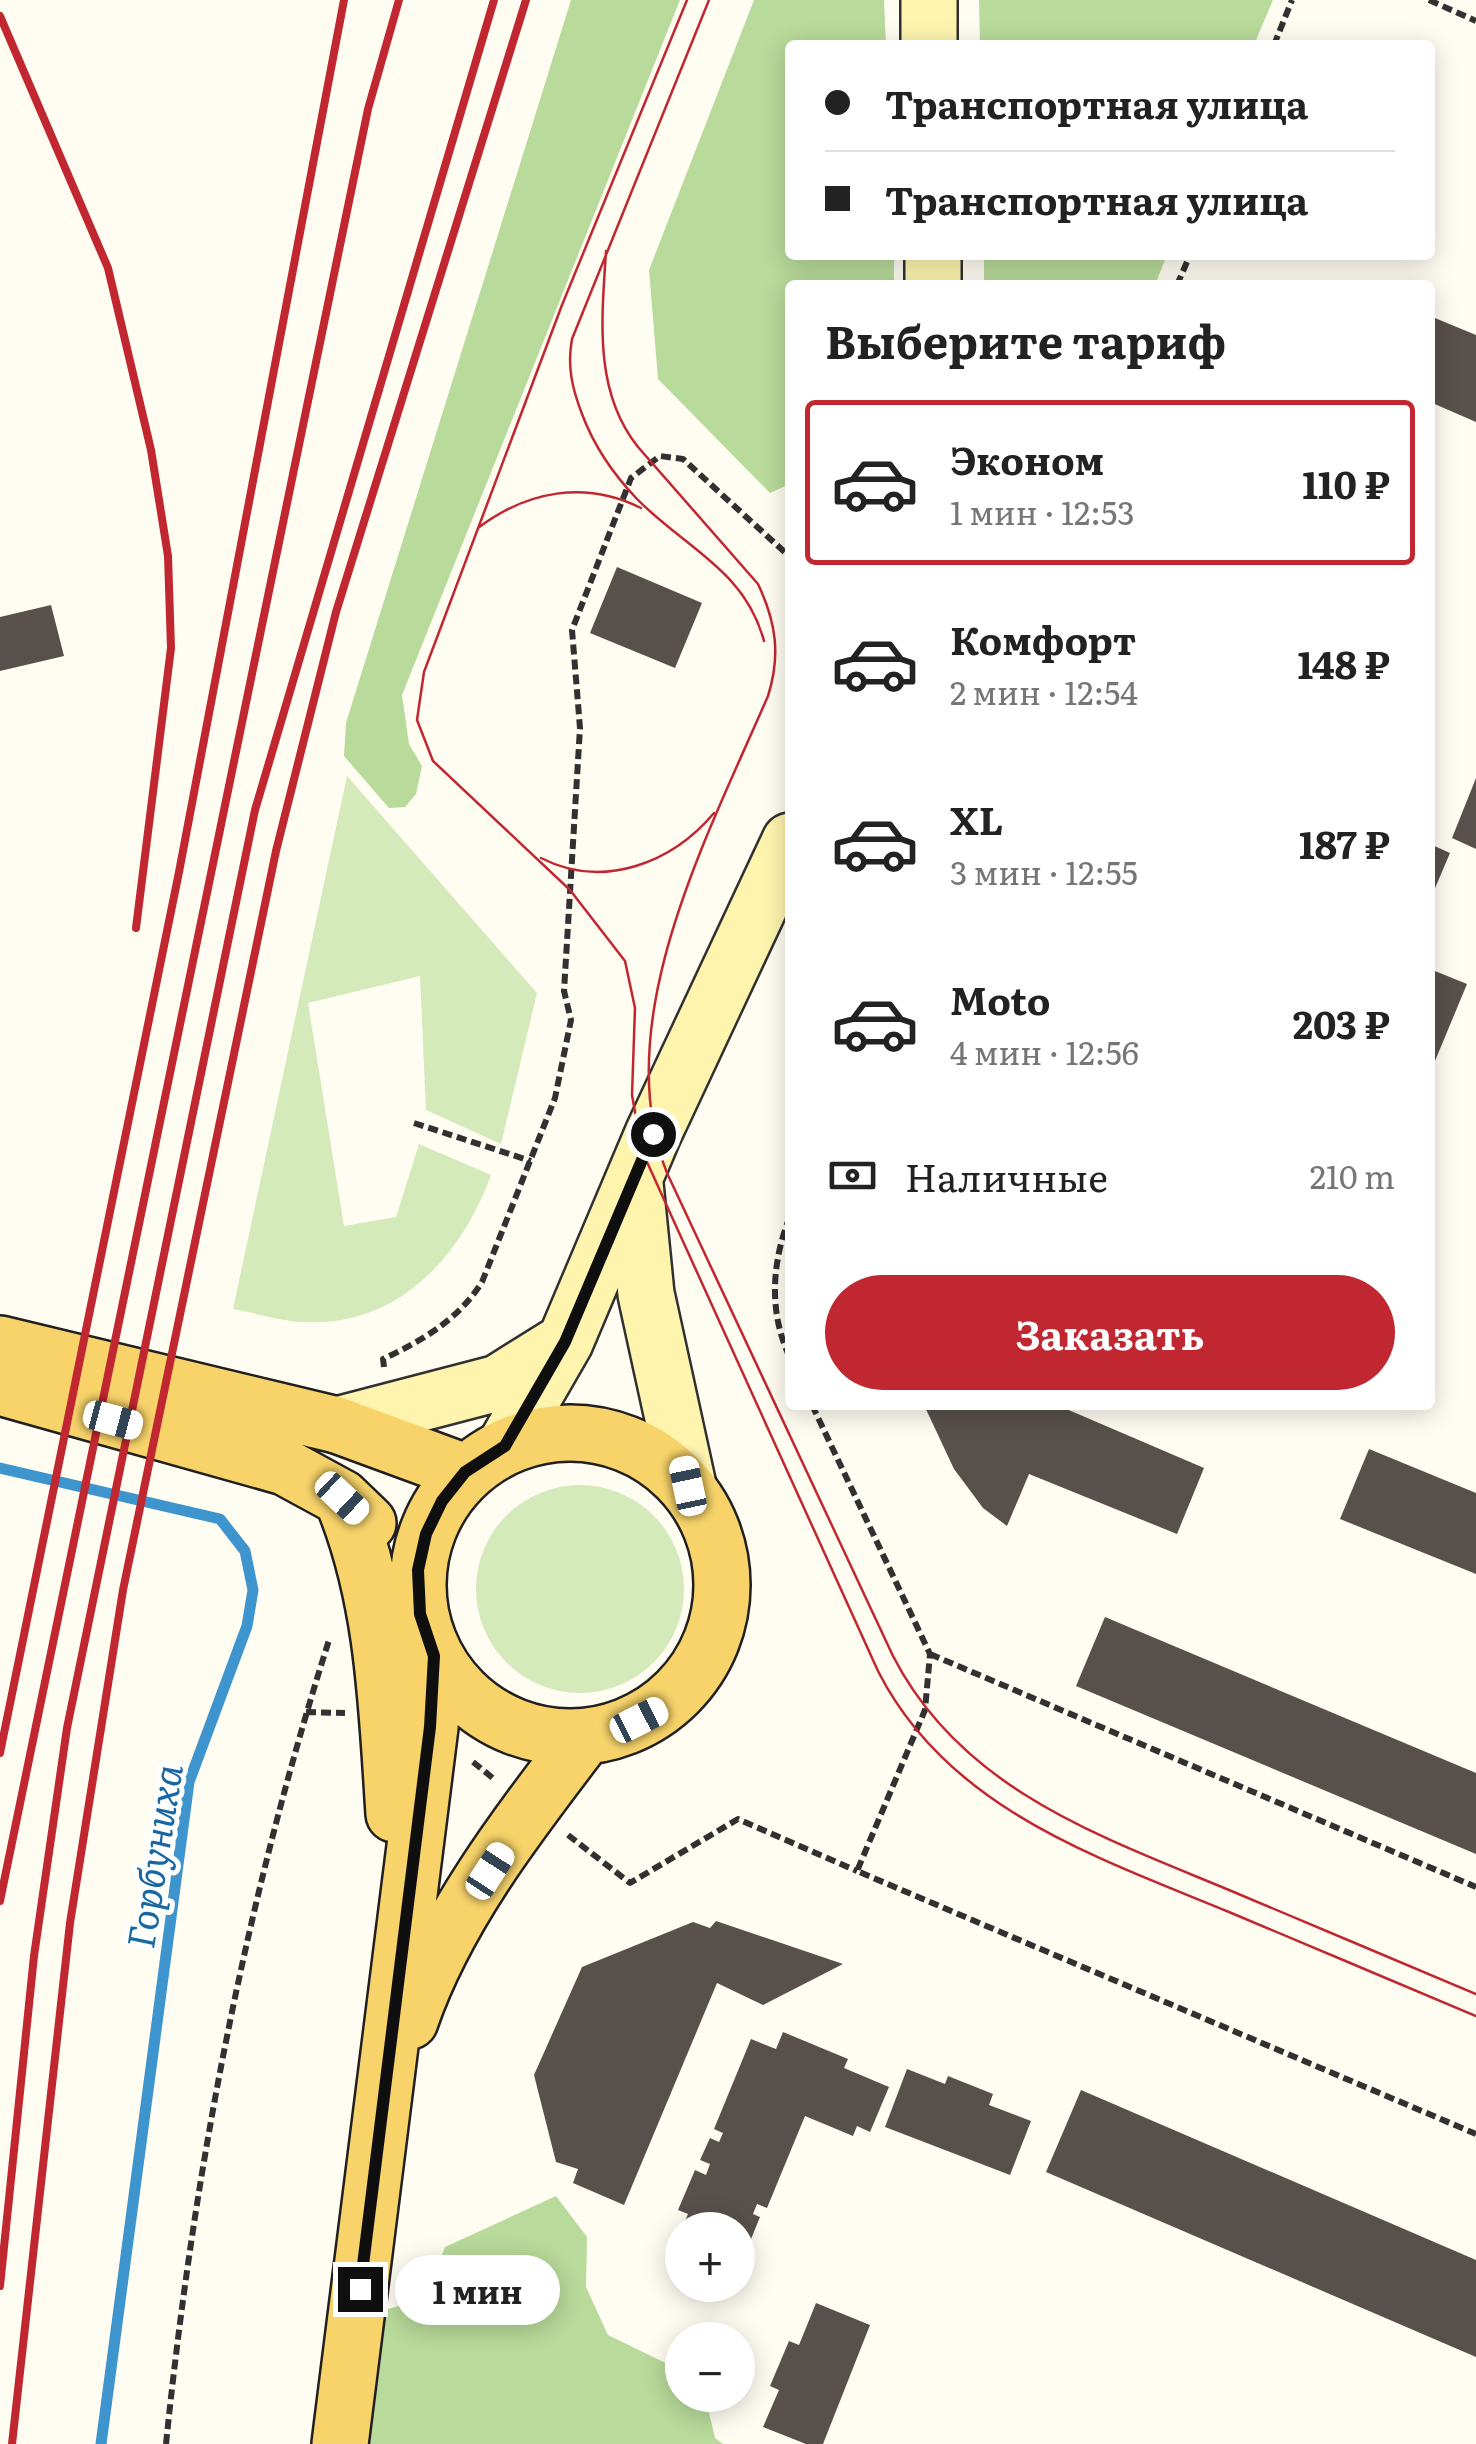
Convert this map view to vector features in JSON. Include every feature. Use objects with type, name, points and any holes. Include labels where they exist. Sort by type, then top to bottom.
[{"type":"main road","points":[[928,0],[929,40]]},
{"type":"main road","points":[[398,1958],[388,1714],[392,1566],[426,1534],[442,1501],[485,1459],[565,1342],[785,852]]},
{"type":"main road","points":[[634,1182],[646,1294],[688,1486]]},
{"type":"main road","points":[[338,1425],[498,1383],[565,1342]]},
{"type":"main road","points":[[0,1344],[485,1459],[553,1432],[603,1435],[649,1454],[688,1486],[707,1517],[720,1552],[723,1588],[715,1635],[693,1676],[660,1709],[618,1730],[584,1738],[539,1735],[497,1719],[461,1692],[434,1656],[420,1614],[392,1566],[342,1498],[286,1467],[0,1387]]},
{"type":"main road","points":[[340,2444],[430,1727],[434,1656]]},
{"type":"main road","points":[[384,2094],[428,1967],[531,1808],[584,1738]]},
{"type":"path","points":[[1276,40],[1292,0]]},
{"type":"path","points":[[1429,0],[1476,21]]},
{"type":"path","points":[[390,1412],[383,1359],[425,1339],[469,1302],[496,1258],[555,1098],[571,1020],[564,991],[580,728],[572,630],[631,478],[660,456],[684,459],[785,552]]},
{"type":"path","points":[[414,1123],[531,1161]]},
{"type":"path","points":[[785,1229],[773,1284],[785,1336]]},
{"type":"path","points":[[814,1410],[930,1654],[925,1710],[857,1872],[1476,2134]]},
{"type":"path","points":[[166,2444],[184,2269],[215,2084],[297,1737],[347,1584],[392,1566]]},
{"type":"path","points":[[930,1654],[1476,1887]]},
{"type":"green space","points":[[571,0],[680,0],[402,695],[409,744],[422,766],[416,794],[405,807],[389,808],[344,756],[346,723]]},
{"type":"green space","points":[[754,0],[884,0],[886,40],[785,40],[785,260],[894,260],[894,280],[785,280],[785,486],[770,493],[658,379],[649,270]]},
{"type":"green space","points":[[979,0],[1273,0],[1256,40],[980,40]]},
{"type":"green space","points":[[984,260],[1165,260],[1157,280],[984,280]]},
{"type":"green space","points":[[347,776],[537,993],[501,1144],[426,1110],[420,976],[308,1003],[344,1226],[396,1217],[419,1144],[491,1175],[463,1233],[421,1281],[368,1313],[337,1321],[303,1322],[233,1309]]},
{"type":"green space","points":[[580,1485],[620,1493],[653,1516],[676,1549],[684,1589],[676,1629],[653,1662],[620,1685],[580,1693],[540,1685],[507,1662],[484,1629],[476,1589],[484,1549],[507,1516],[540,1493]]},
{"type":"green space","points":[[556,2196],[587,2237],[586,2287],[608,2335],[665,2363],[665,2412],[709,2412],[715,2438],[723,2444],[368,2444],[379,2327],[388,2309],[425,2299],[445,2247]]},
{"type":"building","points":[[1435,318],[1476,335],[1476,422],[1435,404]]},
{"type":"building","points":[[617,567],[702,603],[675,668],[590,633]]},
{"type":"building","points":[[51,605],[64,656],[0,671],[0,617]]},
{"type":"building","points":[[1476,778],[1476,849],[1452,838]]},
{"type":"building","points":[[1435,846],[1450,853],[1435,888]]},
{"type":"building","points":[[1435,971],[1467,984],[1435,1061]]},
{"type":"building","points":[[926,1410],[1069,1410],[1204,1468],[1177,1534],[1029,1474],[1007,1526],[983,1508],[954,1469]]},
{"type":"building","points":[[1369,1449],[1476,1493],[1476,1574],[1340,1519]]},
{"type":"building","points":[[1105,1617],[1476,1773],[1476,1854],[1076,1686]]},
{"type":"building","points":[[716,1921],[843,1964],[763,2005],[717,1983],[624,2205],[573,2183],[578,2169],[556,2162],[534,2075],[582,1967],[693,1922],[710,1928]]},
{"type":"building","points":[[783,2032],[848,2059],[844,2068],[889,2087],[870,2132],[857,2126],[853,2136],[805,2116],[767,2208],[757,2204],[754,2212],[678,2210],[695,2170],[706,2175],[710,2164],[700,2160],[710,2138],[719,2142],[723,2133],[714,2129],[751,2039],[776,2049]]},
{"type":"building","points":[[907,2069],[945,2084],[948,2076],[993,2094],[989,2105],[1031,2121],[1010,2175],[885,2127]]},
{"type":"building","points":[[1081,2090],[1476,2260],[1476,2357],[1046,2172]]},
{"type":"building","points":[[816,2303],[870,2325],[823,2444],[806,2444],[763,2427],[779,2390],[770,2386],[789,2341],[799,2345]]},
{"type":"waterway","name":"Горбуниха","points":[[0,1468],[220,1519],[245,1551],[253,1590],[247,1626],[189,1782],[101,2444]]},
{"type":"tram line","points":[[687,0],[562,305],[424,672],[417,720],[433,761],[570,890],[625,961],[635,1008],[632,1095],[642,1151],[878,1671],[907,1718],[943,1759],[984,1793],[1078,1848],[1476,2016]]},
{"type":"tram line","points":[[709,0],[572,339],[570,368],[587,426],[613,470],[655,516],[728,578],[743,596],[764,641]]},
{"type":"tram line","points":[[606,251],[604,353],[613,402],[638,447],[758,584],[775,639],[768,696],[718,808],[672,930],[657,993],[649,1055],[652,1115],[667,1173],[893,1656],[922,1702],[956,1741],[1038,1803],[1131,1849],[1476,1994]]},
{"type":"tram line","points":[[478,528],[516,505],[557,494],[599,494],[641,508]]},
{"type":"tram line","points":[[541,858],[588,872],[635,866],[678,846],[714,813]]},
{"type":"railway","points":[[0,1753],[179,872],[344,0]]},
{"type":"railway","points":[[0,1901],[368,109],[399,0]]},
{"type":"railway","points":[[0,2286],[34,1956],[67,1728],[255,810],[494,0]]},
{"type":"railway","points":[[12,2444],[70,1923],[123,1590],[276,851],[336,612],[526,0]]},
{"type":"railway","points":[[0,16],[108,268],[151,450],[168,556],[171,648],[136,928]]},
{"type":"route","points":[[360,2289],[398,1958],[430,1727],[434,1656],[420,1614],[418,1570],[426,1534],[442,1501],[465,1472],[505,1446],[565,1342],[653,1134]]}]
